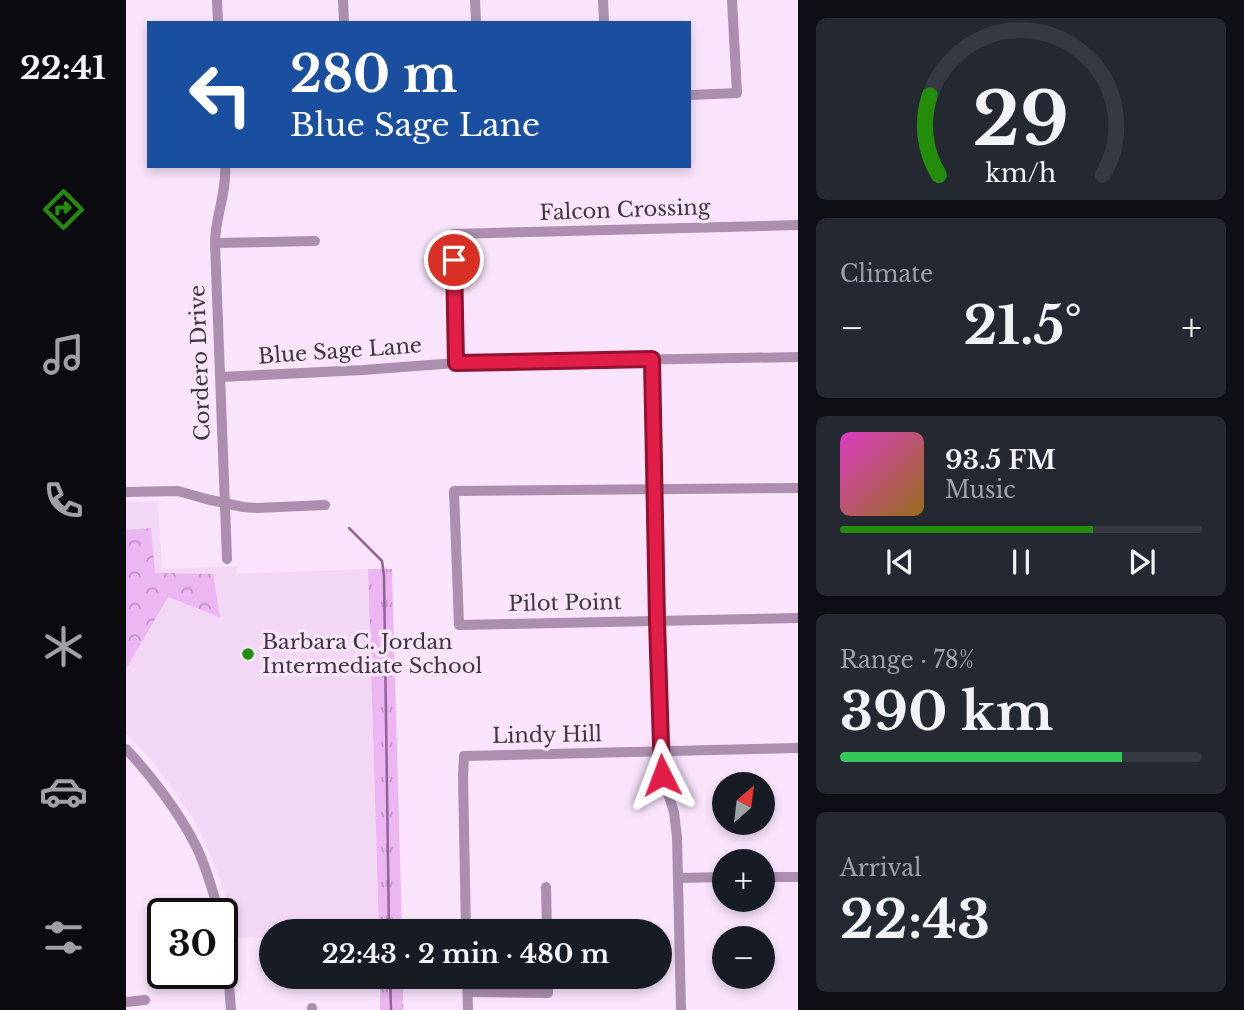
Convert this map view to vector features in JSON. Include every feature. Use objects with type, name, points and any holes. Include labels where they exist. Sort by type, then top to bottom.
[{"type":"street","points":[[217,0],[218,21]]},
{"type":"street","points":[[342,0],[344,21]]},
{"type":"street","points":[[475,0],[476,21]]},
{"type":"street","points":[[603,0],[604,21]]},
{"type":"street","points":[[691,95],[737,93],[732,0]]},
{"type":"street","name":"Cordero Drive","points":[[225,168],[224,191],[215,243],[227,559]]},
{"type":"street","name":"Falcon Crossing","points":[[456,363],[453,234],[798,225]]},
{"type":"street","points":[[215,243],[315,241]]},
{"type":"street","name":"Blue Sage Lane","points":[[220,377],[456,363],[798,357]]},
{"type":"street","points":[[652,359],[662,775],[675,824],[681,1010]]},
{"type":"street","points":[[655,490],[798,488]]},
{"type":"street","name":"Pilot Point","points":[[655,490],[454,491],[459,625],[798,618]]},
{"type":"street","points":[[126,492],[178,491],[257,508],[325,505]]},
{"type":"street","name":"Lindy Hill","points":[[466,919],[464,756],[798,748]]},
{"type":"street","points":[[126,749],[169,803],[195,844],[214,898]]},
{"type":"street","points":[[678,878],[712,877]]},
{"type":"street","points":[[775,877],[798,877]]},
{"type":"street","points":[[546,887],[547,919]]},
{"type":"street","points":[[229,989],[231,1010]]},
{"type":"street","points":[[468,989],[468,1010]]},
{"type":"street","points":[[468,992],[548,993],[548,989]]},
{"type":"street","points":[[126,1002],[145,1000]]},
{"type":"shaded area","name":"Barbara C. Jordan Intermediate School","points":[[158,501],[162,569],[237,566],[237,574],[368,569],[379,919],[259,919],[259,937],[238,938],[238,898],[226,898],[207,847],[192,817],[147,755],[126,734],[126,502]]},
{"type":"green space","points":[[151,528],[155,573],[213,574],[220,617],[168,597],[126,669],[126,530]]},
{"type":"green space","points":[[368,569],[392,569],[402,919],[379,919]]},
{"type":"green space","points":[[380,989],[403,989],[403,1010],[380,1010]]},
{"type":"waterway","points":[[349,528],[382,561],[384,576],[389,919]]},
{"type":"waterway","points":[[390,989],[391,1010]]},
{"type":"place","name":"Barbara C. Jordan Intermediate School","points":[[248,654]]},
{"type":"route","points":[[454,260],[456,363],[652,359],[662,775]]}]
